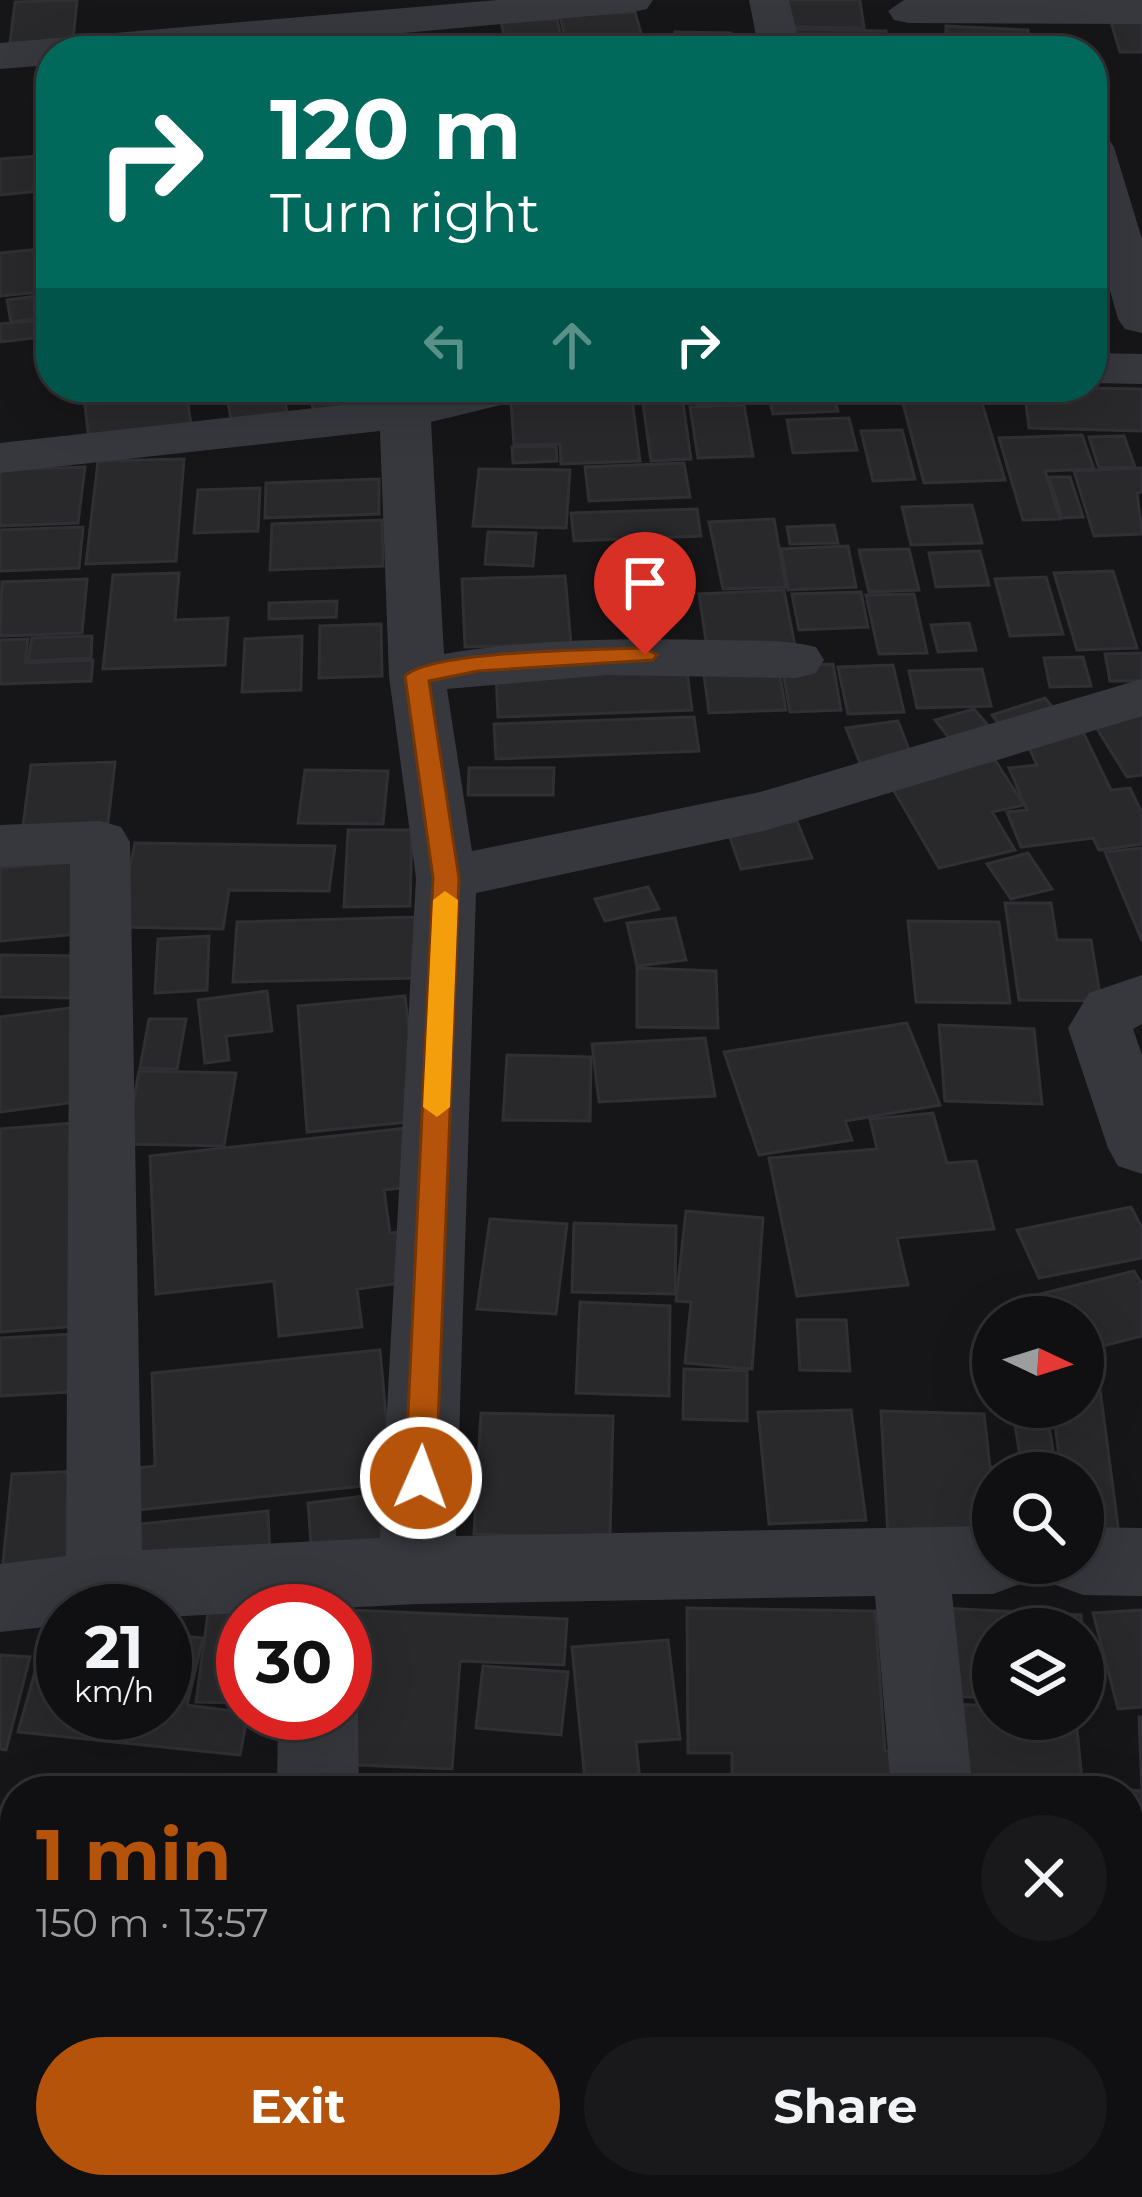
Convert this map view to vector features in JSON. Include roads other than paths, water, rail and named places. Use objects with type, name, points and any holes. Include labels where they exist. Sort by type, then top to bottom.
[{"type":"street","points":[[769,0],[777,36]]},
{"type":"street","points":[[362,36],[637,10]]},
{"type":"street","points":[[909,11],[1055,21],[1142,12]]},
{"type":"street","points":[[0,56],[36,53]]},
{"type":"street","points":[[1107,199],[1142,319]]},
{"type":"street","points":[[1107,368],[1142,369]]},
{"type":"street","points":[[196,402],[202,438]]},
{"type":"street","points":[[0,458],[202,438],[386,406],[446,878],[417,1570]]},
{"type":"street","points":[[417,676],[478,664],[645,655],[796,660]]},
{"type":"street","points":[[446,878],[764,811],[1142,697]]},
{"type":"street","points":[[0,846],[100,842],[104,1584]]},
{"type":"street","points":[[1142,998],[1112,1010],[1100,1028],[1142,1148]]},
{"type":"street","points":[[910,1559],[931,1776]]},
{"type":"street","points":[[355,1584],[417,1570],[972,1560]]},
{"type":"street","points":[[1104,1562],[1142,1562]]},
{"type":"street","points":[[0,1598],[36,1594]]},
{"type":"street","points":[[318,1776],[319,1740]]}]
